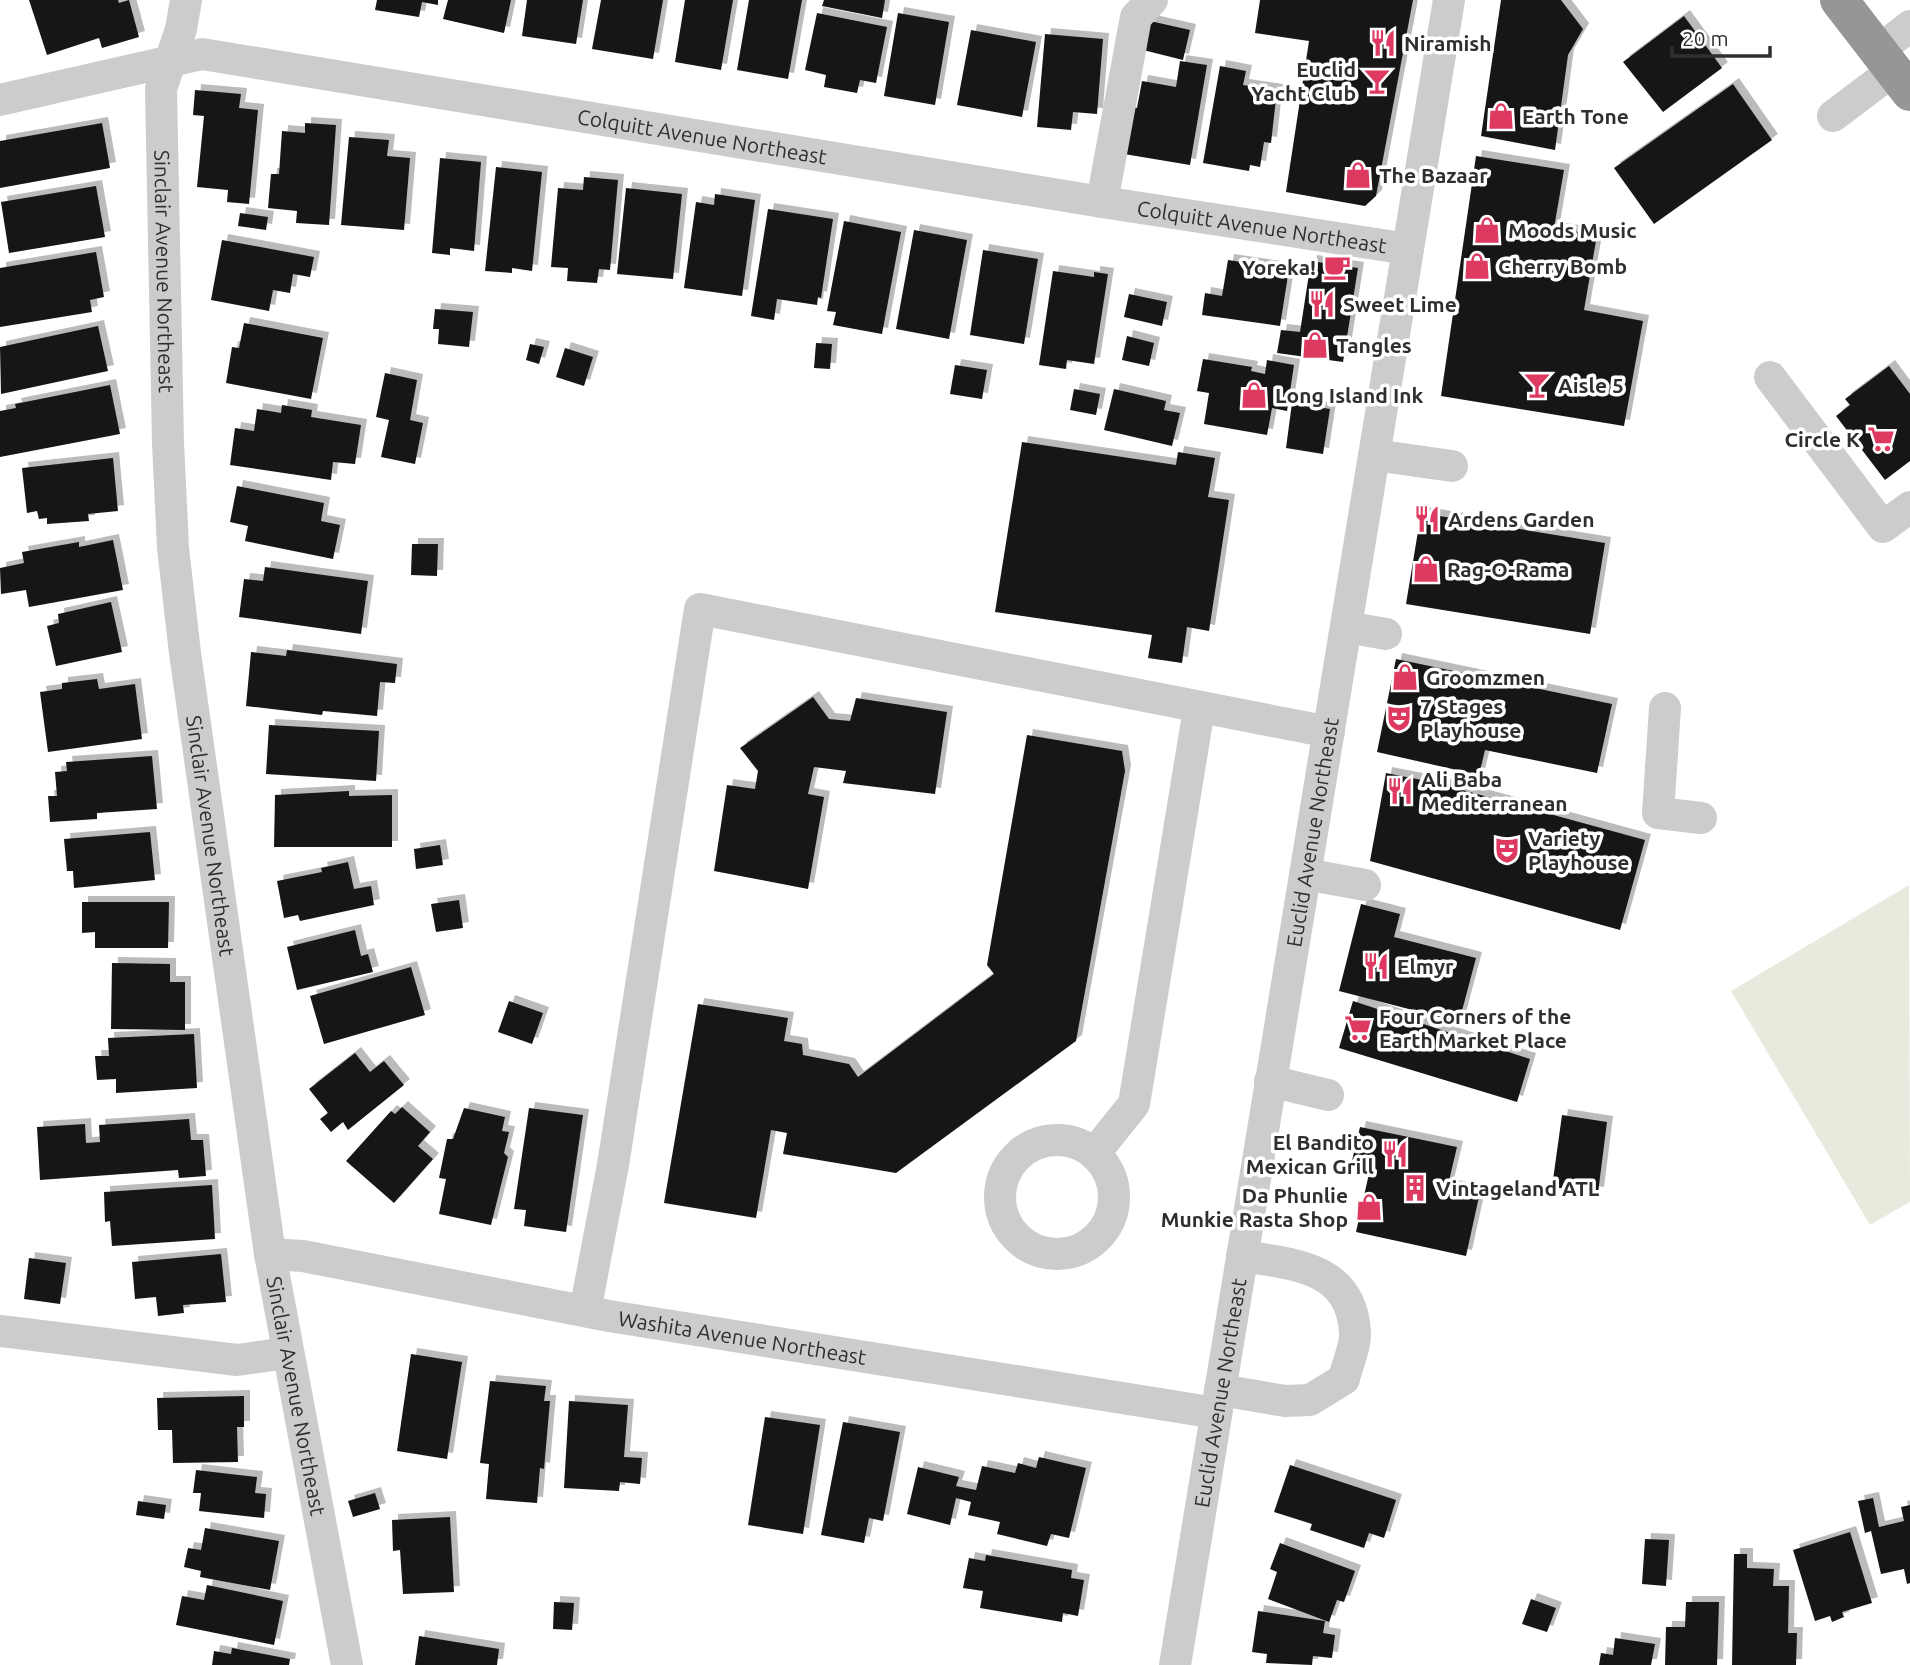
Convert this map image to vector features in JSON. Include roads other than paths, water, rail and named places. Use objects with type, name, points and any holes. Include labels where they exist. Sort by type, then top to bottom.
[{"type":"highway","points":[[1839,0],[1894,71]]},
{"type":"street","name":"Sinclair Avenue Northeast","points":[[186,0],[172,60],[161,89],[173,548],[185,653],[271,1254],[287,1353],[347,1665]]},
{"type":"street","points":[[1102,202],[1136,17],[1152,0]]},
{"type":"street","name":"Euclid Avenue Northeast","points":[[1175,1665],[1449,0]]},
{"type":"street","points":[[1833,116],[1894,71],[1910,26]]},
{"type":"street","name":"Colquitt Avenue Northeast","points":[[0,100],[202,54],[1102,202],[1408,249]]},
{"type":"street","points":[[1770,377],[1883,527],[1910,508]]},
{"type":"street","points":[[1374,455],[1452,467]]},
{"type":"street","points":[[585,1311],[612,1165],[700,609],[1199,709],[1329,732]]},
{"type":"street","points":[[1346,627],[1386,634]]},
{"type":"street","points":[[1665,708],[1658,813],[1701,818]]},
{"type":"street","points":[[1094,1154],[1134,1104],[1199,709]]},
{"type":"street","points":[[1305,874],[1364,885]]},
{"type":"street","points":[[1270,1081],[1328,1095]]},
{"type":"street","name":"Washita Avenue Northeast","points":[[271,1254],[303,1256],[585,1311],[1218,1402],[1310,1400],[1343,1379],[1355,1334],[1349,1303],[1332,1281],[1309,1268],[1242,1256]]},
{"type":"street","points":[[0,1331],[237,1360],[287,1353]]},
{"type":"place","name":"Niramish","points":[[1383,43]]},
{"type":"place","name":"Euclid Yacht Club","points":[[1377,81]]},
{"type":"place","name":"Earth Tone","points":[[1501,116]]},
{"type":"place","name":"The Bazaar","points":[[1358,175]]},
{"type":"place","name":"Moods Music","points":[[1487,230]]},
{"type":"place","name":"Cherry Bomb","points":[[1477,266]]},
{"type":"place","name":"Yoreka!","points":[[1337,267]]},
{"type":"place","name":"Sweet Lime","points":[[1322,304]]},
{"type":"place","name":"Tangles","points":[[1315,345]]},
{"type":"place","name":"Aisle 5","points":[[1537,385]]},
{"type":"place","name":"Long Island Ink","points":[[1254,395]]},
{"type":"place","name":"Circle K","points":[[1881,439]]},
{"type":"place","name":"Ardens Garden","points":[[1427,519]]},
{"type":"place","name":"Rag-O-Rama","points":[[1426,569]]},
{"type":"place","name":"Groomzmen","points":[[1405,677]]},
{"type":"place","name":"7 Stages Playhouse","points":[[1399,718]]},
{"type":"place","name":"Ali Baba Mediterranean","points":[[1400,791]]},
{"type":"place","name":"Variety Playhouse","points":[[1507,850]]},
{"type":"place","name":"Elmyr","points":[[1376,966]]},
{"type":"place","name":"Four Corners of the Earth Market Place","points":[[1358,1028]]},
{"type":"place","name":"El Bandito Mexican Grill","points":[[1395,1154]]},
{"type":"place","name":"Vintageland ATL","points":[[1415,1188]]},
{"type":"place","name":"Da Phunlie Munkie Rasta Shop","points":[[1369,1207]]}]
